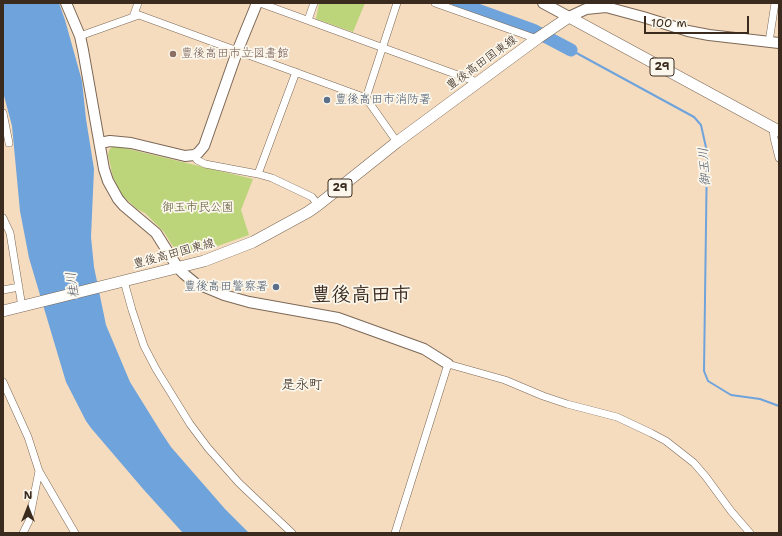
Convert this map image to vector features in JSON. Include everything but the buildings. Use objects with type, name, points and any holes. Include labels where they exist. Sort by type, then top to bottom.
[{"type":"main road","name":"豊後高田国東線","points":[[3,311],[204,262],[253,242],[318,205],[397,142],[477,82],[569,17]]},
{"type":"main road","name":"29","points":[[569,17],[776,129]]},
{"type":"street","points":[[66,3],[80,36],[104,169],[108,182],[118,199],[156,233],[178,268],[195,283],[224,295],[249,302],[338,318],[424,349],[448,364],[505,380],[543,396],[567,404],[617,417],[651,433],[671,445],[694,463],[750,533]]},
{"type":"street","points":[[134,17],[138,3]]},
{"type":"street","points":[[100,143],[120,142],[180,156],[194,155],[204,146],[237,52],[257,3]]},
{"type":"street","points":[[260,3],[477,82]]},
{"type":"street","points":[[308,20],[314,3]]},
{"type":"street","points":[[366,98],[397,3]]},
{"type":"street","points":[[435,3],[540,37]]},
{"type":"street","points":[[543,3],[569,17],[586,9],[606,7],[643,17],[688,32],[774,43],[775,3]]},
{"type":"street","points":[[80,36],[139,15],[366,98],[397,142]]},
{"type":"street","points":[[258,174],[296,72]]},
{"type":"street","points":[[3,113],[9,143]]},
{"type":"street","points":[[776,129],[774,138],[779,158]]},
{"type":"street","points":[[194,155],[197,160],[205,164],[272,178],[312,197],[318,205]]},
{"type":"street","points":[[3,218],[10,233],[22,307]]},
{"type":"street","points":[[119,282],[132,310],[144,346],[156,369],[190,424],[208,448],[239,483],[292,533]]},
{"type":"street","points":[[3,290],[19,287]]},
{"type":"street","points":[[395,533],[448,364]]},
{"type":"street","points":[[3,382],[28,437],[39,471],[74,533]]},
{"type":"street","points":[[23,533],[29,521],[39,471]]},
{"type":"green space","points":[[319,3],[365,3],[353,32],[316,19]]},
{"type":"green space","name":"御玉市民公園","points":[[116,146],[253,179],[241,210],[249,235],[215,247],[181,253],[172,245],[164,232],[145,213],[137,209],[121,194],[113,177],[108,155],[109,150]]},
{"type":"water","name":"桂川","points":[[3,3],[59,3],[82,81],[94,169],[91,237],[94,267],[106,325],[130,382],[171,447],[225,509],[249,533],[183,533],[91,428],[66,382],[29,258],[20,211],[12,126],[3,92]]},
{"type":"waterway","name":"御玉川","points":[[458,3],[533,30],[571,50]]},
{"type":"waterway","name":"御玉川","points":[[571,50],[694,117],[701,125],[707,152],[704,371],[708,381],[731,395],[760,399],[779,406]]},
{"type":"place","name":"豊後高田市立図書館","points":[[173,54]]},
{"type":"place","name":"豊後高田市消防署","points":[[327,100]]},
{"type":"place","name":"豊後高田警察署","points":[[276,287]]},
{"type":"district","name":"豊後高田市","points":[[361,296]]},
{"type":"district","name":"是永町","points":[[302,385]]}]
